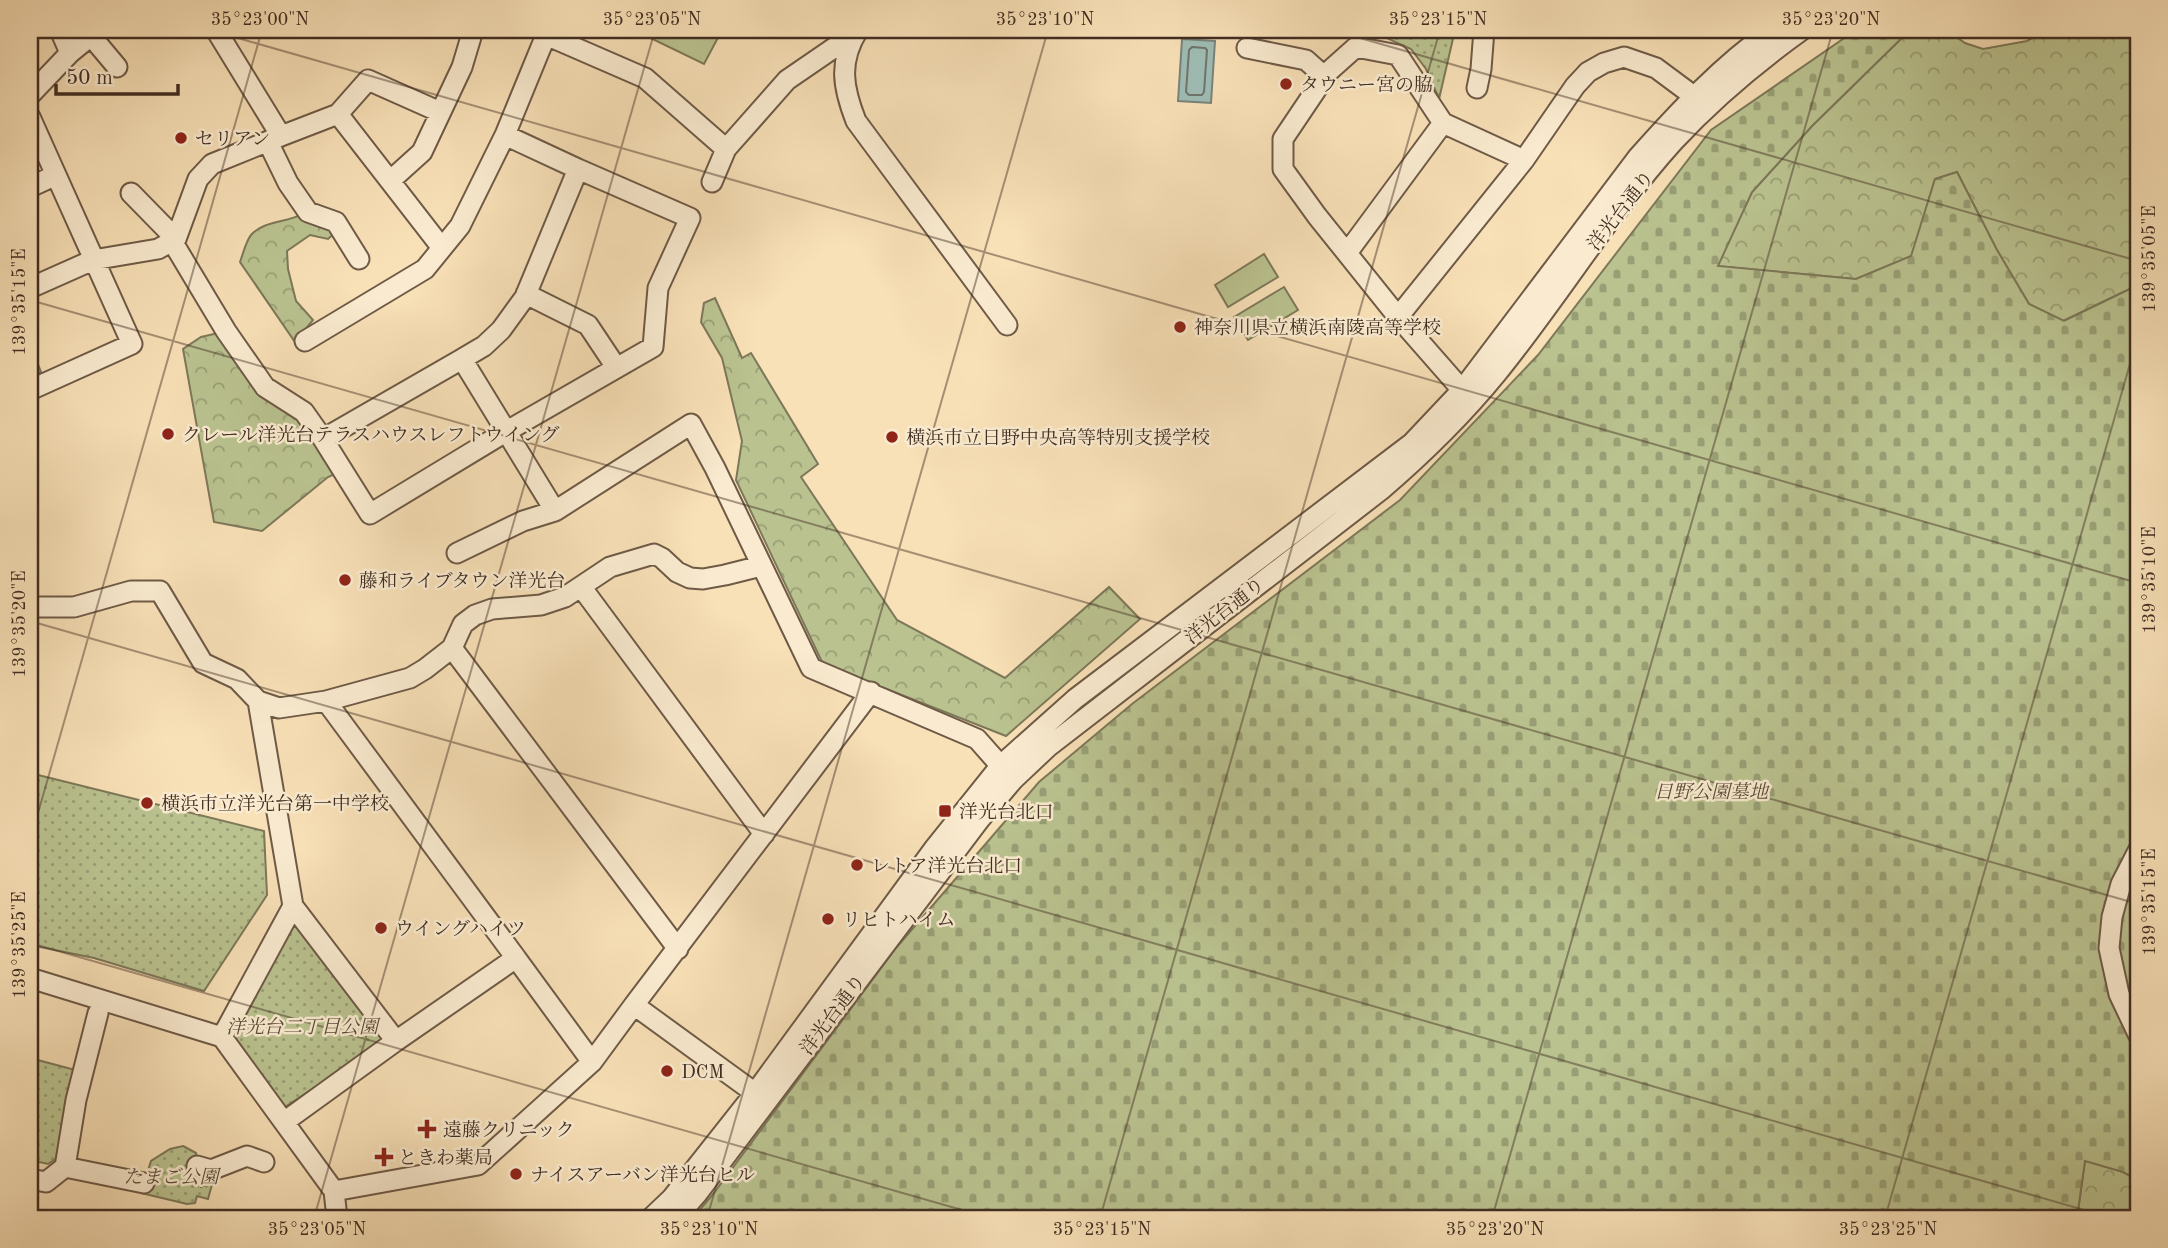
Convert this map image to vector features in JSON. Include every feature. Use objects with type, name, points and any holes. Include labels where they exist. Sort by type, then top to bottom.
[{"type":"street","points":[[60,30],[70,53]]},
{"type":"street","points":[[216,30],[275,139],[288,183],[307,212],[336,222],[359,260]]},
{"type":"street","points":[[391,180],[422,152],[462,68],[471,30]]},
{"type":"street","points":[[1477,89],[1483,30]]},
{"type":"street","name":"洋光台通り","points":[[651,1218],[672,1198],[755,1093],[933,850],[1075,699],[1412,443],[1462,390],[1638,158],[1664,128],[1720,71],[1772,30]]},
{"type":"street","name":"洋光台通り","points":[[676,1218],[697,1194],[980,819],[1007,773],[1048,747],[1381,490],[1428,450],[1497,373],[1633,190],[1674,142],[1748,70],[1802,30]]},
{"type":"street","points":[[712,182],[726,149],[787,80],[858,31]]},
{"type":"street","points":[[858,31],[846,55],[844,75],[846,94],[856,121],[1007,325]]},
{"type":"street","points":[[305,341],[425,269],[460,226],[505,135],[547,32],[645,78],[726,149]]},
{"type":"street","points":[[30,94],[70,53],[95,33],[117,67]]},
{"type":"street","points":[[1462,390],[1398,317],[1283,169],[1283,139],[1325,77],[1356,47],[1398,55],[1443,123],[1524,160]]},
{"type":"street","points":[[1247,48],[1306,60],[1325,77]]},
{"type":"street","points":[[1398,317],[1524,160],[1575,86],[1588,72],[1604,63],[1624,57],[1656,68],[1695,97]]},
{"type":"street","points":[[30,288],[93,260],[158,249],[174,240],[198,179],[212,163],[338,114],[368,79],[440,112]]},
{"type":"street","points":[[338,114],[442,248]]},
{"type":"street","points":[[30,117],[132,344],[30,390]]},
{"type":"street","points":[[1347,253],[1443,123]]},
{"type":"street","points":[[131,192],[174,240],[226,331],[265,387],[304,412],[370,514],[653,347],[658,288],[690,218],[505,135]]},
{"type":"street","points":[[323,439],[484,346],[501,330],[526,294],[578,169]]},
{"type":"street","points":[[30,187],[56,176]]},
{"type":"street","points":[[526,294],[588,325],[616,368]]},
{"type":"street","points":[[462,359],[555,511]]},
{"type":"street","points":[[457,553],[523,521],[555,511],[691,424],[715,468],[811,668],[977,739],[1007,773]]},
{"type":"street","points":[[30,607],[74,607],[131,592],[160,591],[203,663],[237,679],[258,701],[279,708],[326,701],[410,678],[452,648],[463,624],[475,615],[492,609],[541,605],[565,597],[582,588],[610,566],[654,554],[677,572],[690,578],[703,579],[761,566]]},
{"type":"street","points":[[582,588],[764,834]]},
{"type":"street","points":[[452,648],[678,949]]},
{"type":"street","points":[[334,1191],[478,1165],[592,1062],[871,692]]},
{"type":"street","points":[[258,701],[293,906],[396,1041]]},
{"type":"street","points":[[326,701],[592,1062]]},
{"type":"street","points":[[2138,850],[2121,884],[2112,916],[2109,948],[2119,994],[2138,1034]]},
{"type":"street","points":[[222,1037],[293,906]]},
{"type":"street","points":[[284,1122],[516,958]]},
{"type":"street","points":[[30,978],[222,1037],[334,1191],[337,1218]]},
{"type":"street","points":[[634,1005],[755,1093]]},
{"type":"street","points":[[30,1178],[46,1182],[65,1167],[76,1100],[98,1013]]},
{"type":"street","points":[[207,1172],[247,1156],[264,1162]]},
{"type":"street","points":[[65,1167],[144,1183]]},
{"type":"green space","points":[[634,30],[722,30],[704,64]]},
{"type":"green space","points":[[1383,30],[1455,30],[1439,99],[1426,69],[1411,49],[1382,36]]},
{"type":"green space","name":"日野公園墓地","points":[[1856,30],[1910,30],[1812,126],[1752,192],[1718,266],[1856,279],[1911,256],[1935,179],[1957,172],[1997,250],[2029,304],[2064,321],[2138,285],[2138,1180],[2123,1172],[2085,1161],[2077,1218],[693,1218],[896,948],[1039,782],[1132,704],[1400,500],[1538,355],[1711,130]]},
{"type":"green space","points":[[1910,30],[1946,30],[1965,43],[1983,49],[2027,41],[2047,30],[2138,30],[2138,285],[2063,321],[2029,304],[1997,250],[1957,172],[1935,179],[1912,256],[1856,279],[1717,266],[1752,192],[1812,126]]},
{"type":"green space","points":[[304,213],[337,231],[328,239],[310,235],[287,251],[288,269],[296,301],[313,320],[295,342],[240,262],[251,235],[256,230]]},
{"type":"green space","points":[[1264,254],[1278,277],[1228,307],[1215,285]]},
{"type":"green space","points":[[1284,287],[1298,310],[1248,340],[1234,317]]},
{"type":"green space","points":[[715,298],[742,358],[751,353],[818,464],[801,477],[897,620],[1005,678],[1109,587],[1140,619],[1006,736],[823,664],[736,480],[742,441],[722,358],[701,322],[704,303]]},
{"type":"green space","points":[[221,334],[299,415],[337,473],[328,477],[262,531],[214,522],[183,349],[201,337]]},
{"type":"green space","points":[[30,344],[41,372],[30,377]]},
{"type":"green space","points":[[30,773],[264,831],[267,895],[204,991],[94,958],[30,945]]},
{"type":"green space","name":"洋光台二丁目公園","points":[[294,920],[387,1040],[285,1107],[230,1033]]},
{"type":"green space","points":[[30,1058],[79,1071],[62,1155],[48,1164],[30,1160]]},
{"type":"green space","name":"たまご公園","points":[[183,1146],[196,1153],[198,1161],[195,1183],[201,1187],[213,1181],[208,1199],[197,1196],[195,1203],[187,1204],[141,1193],[151,1161],[170,1149]]},
{"type":"green space","points":[[2085,1160],[2123,1172],[2138,1180],[2138,1218],[2077,1218]]},
{"type":"water","points":[[1182,39],[1215,41],[1211,103],[1178,101]]},
{"type":"place","name":"タウニー宮の脇","points":[[1286,84]]},
{"type":"place","name":"セリアン","points":[[181,138]]},
{"type":"place","name":"神奈川県立横浜南陵高等学校","points":[[1180,327]]},
{"type":"place","name":"クレール洋光台テラスハウスレフトウイング","points":[[168,434]]},
{"type":"place","name":"横浜市立日野中央高等特別支援学校","points":[[892,437]]},
{"type":"place","name":"藤和ライブタウン洋光台","points":[[345,580]]},
{"type":"place","name":"横浜市立洋光台第一中学校","points":[[147,803]]},
{"type":"place","name":"洋光台北口","points":[[945,811]]},
{"type":"place","name":"レトア洋光台北口","points":[[857,865]]},
{"type":"place","name":"リヒトハイム","points":[[828,919]]},
{"type":"place","name":"ウイングハイツ","points":[[381,928]]},
{"type":"place","name":"DCM","points":[[667,1071]]},
{"type":"place","name":"遠藤クリニック","points":[[427,1129]]},
{"type":"place","name":"ときわ薬局","points":[[384,1157]]},
{"type":"place","name":"ナイスアーバン洋光台ヒル","points":[[516,1174]]}]
